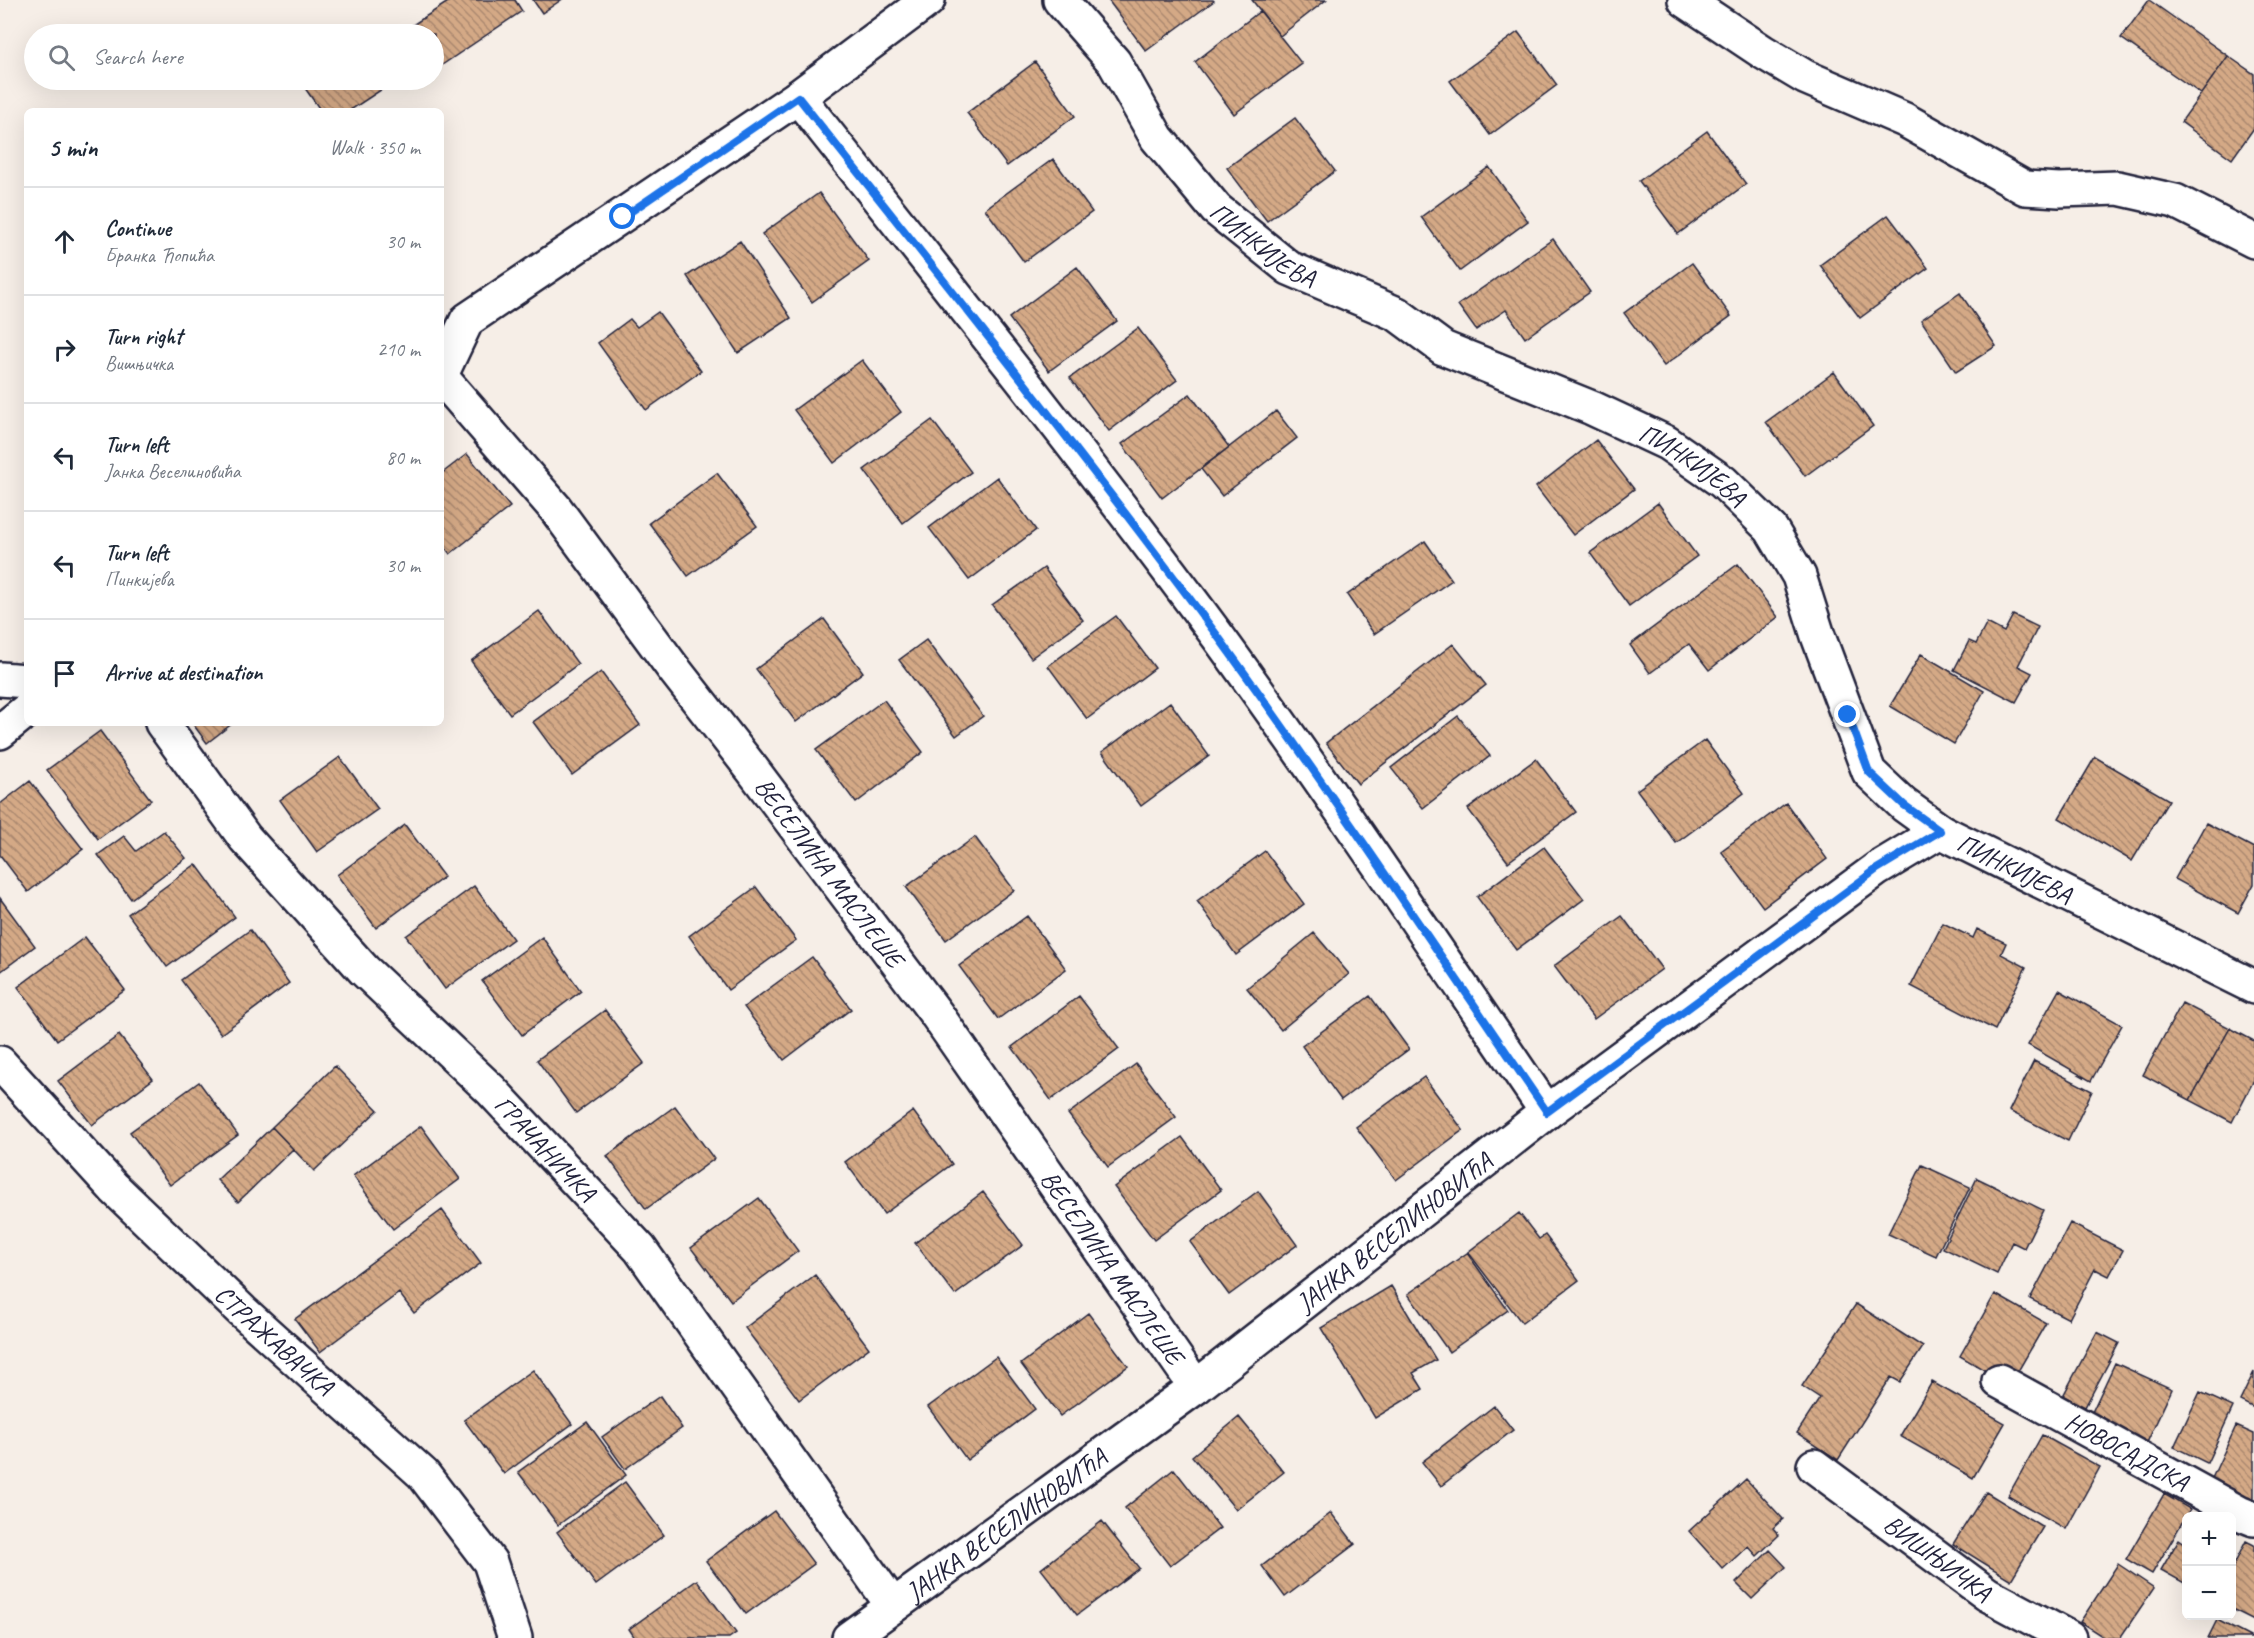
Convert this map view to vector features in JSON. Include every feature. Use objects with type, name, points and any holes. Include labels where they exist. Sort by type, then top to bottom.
[{"type":"street","points":[[444,370],[467,320],[798,97],[928,0]]},
{"type":"street","name":"ПИНКИЈЕВА","points":[[1060,0],[1114,62],[1157,138],[1216,209],[1289,268],[1397,314],[1443,348],[1592,408],[1667,443],[1723,482],[1771,529],[1798,576],[1869,772],[1904,805],[1940,831],[2254,987]]},
{"type":"street","points":[[1685,0],[1805,77],[1905,120],[2025,188],[2059,190],[2118,188],[2175,201],[2254,241]]},
{"type":"street","points":[[798,97],[1004,356],[1219,638],[1547,1112]]},
{"type":"street","name":"ВЕСЕЛИНА МАСЛЕШЕ","points":[[444,379],[555,508],[673,668],[752,769],[937,1016],[1196,1387]]},
{"type":"street","points":[[0,679],[24,681]]},
{"type":"street","points":[[0,732],[24,712]]},
{"type":"street","name":"ГРАЧАНИЧКА","points":[[164,726],[245,838],[356,962],[491,1090],[640,1249],[893,1606]]},
{"type":"street","name":"ЈАНКА ВЕСЕЛИНОВИЋА","points":[[849,1638],[1196,1387],[1547,1112],[1877,869],[1940,831]]},
{"type":"street","name":"СТРАЖАВАЧКА","points":[[0,1063],[122,1196],[251,1318],[423,1474],[490,1562],[515,1638]]},
{"type":"street","name":"НОВОСАДСКА","points":[[1999,1381],[2239,1513],[2254,1519]]},
{"type":"street","name":"ВИШЊИЧКА","points":[[1814,1466],[1987,1594],[2069,1638]]},
{"type":"building","points":[[451,0],[515,0],[522,11],[444,64],[444,24],[414,24]]},
{"type":"building","points":[[533,0],[561,0],[542,13]]},
{"type":"building","points":[[1108,0],[1213,0],[1214,1],[1146,51]]},
{"type":"building","points":[[1252,0],[1326,0],[1280,36]]},
{"type":"building","points":[[2149,0],[2228,56],[2201,94],[2121,38]]},
{"type":"building","points":[[1260,11],[1302,64],[1234,114],[1195,62]]},
{"type":"building","points":[[1518,32],[1557,85],[1490,135],[1450,81]]},
{"type":"building","points":[[2228,56],[2254,74],[2254,128],[2232,159],[2181,122]]},
{"type":"building","points":[[1035,62],[1075,116],[1007,166],[967,113]]},
{"type":"building","points":[[306,90],[381,90],[354,108],[319,108]]},
{"type":"building","points":[[1295,118],[1335,171],[1267,221],[1227,168]]},
{"type":"building","points":[[1707,131],[1746,184],[1678,234],[1639,181]]},
{"type":"building","points":[[1053,159],[1092,212],[1024,262],[985,209]]},
{"type":"building","points":[[1489,167],[1528,221],[1460,271],[1421,217]]},
{"type":"building","points":[[819,193],[869,261],[812,302],[762,234]]},
{"type":"building","points":[[1888,215],[1928,268],[1860,318],[1820,265]]},
{"type":"building","points":[[1553,239],[1590,292],[1525,338],[1506,310],[1476,330],[1458,305]]},
{"type":"building","points":[[740,241],[791,318],[738,353],[687,276]]},
{"type":"building","points":[[1692,263],[1731,316],[1664,366],[1624,313]]},
{"type":"building","points":[[1077,267],[1117,321],[1049,371],[1009,318]]},
{"type":"building","points":[[1960,293],[1996,346],[1956,372],[1921,320]]},
{"type":"building","points":[[658,312],[701,371],[646,410],[598,343],[630,319],[637,327]]},
{"type":"building","points":[[1138,328],[1177,380],[1109,431],[1070,378]]},
{"type":"building","points":[[862,360],[901,412],[834,463],[794,410]]},
{"type":"building","points":[[1834,372],[1873,426],[1805,476],[1766,422]]},
{"type":"building","points":[[1190,394],[1229,447],[1162,498],[1122,444]]},
{"type":"building","points":[[1276,411],[1297,438],[1222,496],[1201,469]]},
{"type":"building","points":[[932,420],[971,472],[903,523],[864,470]]},
{"type":"building","points":[[1596,440],[1634,489],[1573,535],[1536,487]]},
{"type":"building","points":[[467,454],[510,507],[450,554],[444,546],[444,472]]},
{"type":"building","points":[[717,473],[757,526],[688,576],[649,523]]},
{"type":"building","points":[[997,477],[1036,530],[969,580],[929,528]]},
{"type":"building","points":[[1658,503],[1697,556],[1629,606],[1590,553]]},
{"type":"building","points":[[1425,541],[1452,580],[1374,634],[1347,595]]},
{"type":"building","points":[[1738,564],[1778,617],[1709,670],[1689,644],[1650,673],[1630,645]]},
{"type":"building","points":[[1044,568],[1083,620],[1031,658],[992,605]]},
{"type":"building","points":[[539,611],[578,664],[510,714],[471,661]]},
{"type":"building","points":[[2013,615],[2038,627],[2018,666],[2032,673],[2016,702],[1954,670],[1969,641],[1976,644],[1987,623],[2004,632]]},
{"type":"building","points":[[1116,616],[1155,668],[1087,719],[1048,666]]},
{"type":"building","points":[[824,619],[863,672],[796,722],[756,669]]},
{"type":"building","points":[[926,640],[983,716],[956,736],[899,660]]},
{"type":"building","points":[[1453,644],[1486,685],[1358,784],[1326,743]]},
{"type":"building","points":[[1921,654],[1984,691],[1954,744],[1890,706]]},
{"type":"building","points":[[601,672],[640,725],[572,775],[533,722]]},
{"type":"building","points":[[884,700],[923,752],[856,803],[816,750]]},
{"type":"building","points":[[1170,702],[1209,756],[1141,806],[1102,752]]},
{"type":"building","points":[[1458,716],[1490,756],[1423,808],[1391,768]]},
{"type":"building","points":[[194,726],[229,726],[207,743]]},
{"type":"building","points":[[100,731],[151,800],[98,839],[47,770]]},
{"type":"building","points":[[1705,740],[1744,793],[1676,843],[1637,790]]},
{"type":"building","points":[[340,757],[378,809],[317,852],[280,800]]},
{"type":"building","points":[[2095,757],[2169,800],[2132,861],[2059,818]]},
{"type":"building","points":[[1536,759],[1576,812],[1508,862],[1468,809]]},
{"type":"building","points":[[30,781],[83,849],[28,892],[0,855],[0,804]]},
{"type":"building","points":[[1786,803],[1827,859],[1763,907],[1721,851]]},
{"type":"building","points":[[2206,823],[2254,848],[2254,884],[2238,913],[2175,879]]},
{"type":"building","points":[[405,825],[444,877],[376,928],[337,875]]},
{"type":"building","points":[[164,831],[186,858],[131,899],[98,855],[124,836],[136,851]]},
{"type":"building","points":[[975,837],[1014,890],[946,940],[906,887]]},
{"type":"building","points":[[1544,847],[1584,899],[1516,950],[1477,897]]},
{"type":"building","points":[[1265,851],[1304,904],[1236,955],[1197,901]]},
{"type":"building","points":[[196,864],[235,917],[167,967],[128,914]]},
{"type":"building","points":[[474,886],[513,939],[445,989],[406,936]]},
{"type":"building","points":[[756,887],[796,940],[728,990],[689,936]]},
{"type":"building","points":[[0,898],[35,946],[0,972]]},
{"type":"building","points":[[1027,916],[1066,969],[998,1019],[959,966]]},
{"type":"building","points":[[1622,916],[1662,969],[1594,1019],[1554,966]]},
{"type":"building","points":[[1943,923],[1973,938],[1977,929],[2006,943],[2001,954],[2026,967],[1995,1030],[1911,986]]},
{"type":"building","points":[[250,930],[289,983],[221,1034],[181,980]]},
{"type":"building","points":[[1314,933],[1349,974],[1281,1030],[1247,988]]},
{"type":"building","points":[[85,937],[125,990],[57,1040],[18,987]]},
{"type":"building","points":[[542,937],[581,991],[522,1035],[482,981]]},
{"type":"building","points":[[812,957],[851,1009],[784,1060],[744,1007]]},
{"type":"building","points":[[2059,990],[2122,1025],[2091,1081],[2028,1045]]},
{"type":"building","points":[[1079,996],[1119,1049],[1051,1100],[1012,1047]]},
{"type":"building","points":[[1370,996],[1409,1049],[1341,1100],[1302,1046]]},
{"type":"building","points":[[2182,1003],[2230,1028],[2190,1100],[2143,1075]]},
{"type":"building","points":[[605,1010],[644,1063],[576,1113],[537,1060]]},
{"type":"building","points":[[2230,1028],[2254,1041],[2254,1080],[2232,1122],[2190,1100]]},
{"type":"building","points":[[119,1035],[153,1079],[92,1125],[58,1081]]},
{"type":"building","points":[[2034,1061],[2092,1091],[2068,1141],[2009,1111]]},
{"type":"building","points":[[1136,1064],[1176,1117],[1108,1167],[1068,1114]]},
{"type":"building","points":[[335,1066],[378,1110],[314,1171],[272,1127]]},
{"type":"building","points":[[1424,1077],[1463,1130],[1396,1180],[1356,1127]]},
{"type":"building","points":[[199,1082],[238,1135],[170,1185],[130,1132]]},
{"type":"building","points":[[675,1106],[714,1159],[646,1209],[607,1156]]},
{"type":"building","points":[[913,1111],[952,1164],[884,1214],[845,1162]]},
{"type":"building","points":[[421,1126],[460,1179],[393,1229],[353,1176]]},
{"type":"building","points":[[272,1127],[293,1149],[238,1202],[217,1180]]},
{"type":"building","points":[[1182,1137],[1221,1190],[1154,1240],[1114,1187]]},
{"type":"building","points":[[1922,1165],[1970,1187],[1936,1256],[1888,1234]]},
{"type":"building","points":[[1977,1178],[2043,1210],[2024,1248],[2012,1242],[1997,1274],[1943,1248]]},
{"type":"building","points":[[1258,1191],[1297,1245],[1229,1295],[1190,1242]]},
{"type":"building","points":[[983,1192],[1023,1245],[955,1295],[915,1243]]},
{"type":"building","points":[[759,1198],[798,1251],[731,1301],[691,1248]]},
{"type":"building","points":[[442,1210],[481,1263],[414,1313],[399,1293],[320,1352],[295,1319]]},
{"type":"building","points":[[1519,1213],[1539,1239],[1545,1235],[1579,1280],[1522,1323],[1468,1252]]},
{"type":"building","points":[[2070,1223],[2123,1250],[2109,1276],[2095,1269],[2069,1319],[2030,1299]]},
{"type":"building","points":[[1467,1253],[1508,1310],[1449,1352],[1408,1294]]},
{"type":"building","points":[[815,1275],[869,1348],[799,1400],[745,1328]]},
{"type":"building","points":[[1391,1286],[1436,1360],[1413,1373],[1423,1389],[1375,1418],[1321,1328]]},
{"type":"building","points":[[1995,1294],[2046,1323],[2010,1385],[1960,1356]]},
{"type":"building","points":[[1856,1304],[1923,1347],[1900,1382],[1891,1377],[1838,1460],[1797,1433],[1820,1398],[1802,1386]]},
{"type":"building","points":[[1088,1313],[1128,1366],[1060,1416],[1021,1364]]},
{"type":"building","points":[[2097,1332],[2119,1343],[2085,1407],[2063,1396]]},
{"type":"building","points":[[996,1357],[1035,1409],[967,1460],[928,1407]]},
{"type":"building","points":[[2115,1363],[2172,1389],[2144,1449],[2087,1423]]},
{"type":"building","points":[[533,1370],[572,1424],[504,1474],[464,1420]]},
{"type":"building","points":[[2254,1372],[2254,1408],[2240,1401]]},
{"type":"building","points":[[1932,1382],[2005,1423],[1973,1478],[1900,1436]]},
{"type":"building","points":[[2200,1392],[2233,1407],[2207,1463],[2174,1447]]},
{"type":"building","points":[[660,1396],[682,1428],[625,1469],[602,1437]]},
{"type":"building","points":[[1494,1406],[1513,1430],[1441,1486],[1422,1462]]},
{"type":"building","points":[[1239,1417],[1284,1472],[1236,1510],[1192,1456]]},
{"type":"building","points":[[587,1422],[626,1475],[558,1525],[518,1472]]},
{"type":"building","points":[[2236,1426],[2254,1434],[2254,1507],[2208,1487]]},
{"type":"building","points":[[2042,1435],[2100,1467],[2066,1529],[2008,1496]]},
{"type":"building","points":[[1174,1469],[1220,1528],[1170,1566],[1125,1508]]},
{"type":"building","points":[[1746,1479],[1783,1519],[1773,1528],[1779,1535],[1757,1556],[1748,1546],[1723,1569],[1689,1531]]},
{"type":"building","points":[[625,1482],[664,1535],[596,1585],[557,1532]]},
{"type":"building","points":[[1986,1492],[2043,1527],[2011,1580],[1953,1544]]},
{"type":"building","points":[[2164,1494],[2190,1509],[2188,1512],[2182,1512],[2182,1523],[2152,1574],[2126,1559]]},
{"type":"building","points":[[774,1511],[814,1564],[746,1614],[706,1561]]},
{"type":"building","points":[[1331,1513],[1355,1544],[1285,1597],[1262,1566]]},
{"type":"building","points":[[1102,1521],[1139,1568],[1077,1615],[1041,1569]]},
{"type":"building","points":[[2179,1539],[2182,1541],[2182,1582],[2161,1570]]},
{"type":"building","points":[[2246,1541],[2254,1545],[2254,1620],[2236,1611],[2236,1561]]},
{"type":"building","points":[[1770,1550],[1786,1567],[1752,1599],[1736,1583]]},
{"type":"building","points":[[2118,1564],[2154,1588],[2120,1638],[2105,1638],[2080,1622]]},
{"type":"building","points":[[697,1580],[736,1633],[729,1638],[635,1638],[629,1629]]},
{"type":"building","points":[[2217,1620],[2252,1638],[2208,1638]]},
{"type":"route","points":[[623,217],[798,97],[1004,356],[1219,638],[1547,1112],[1877,869],[1940,831],[1904,805],[1869,772],[1848,715]]}]
